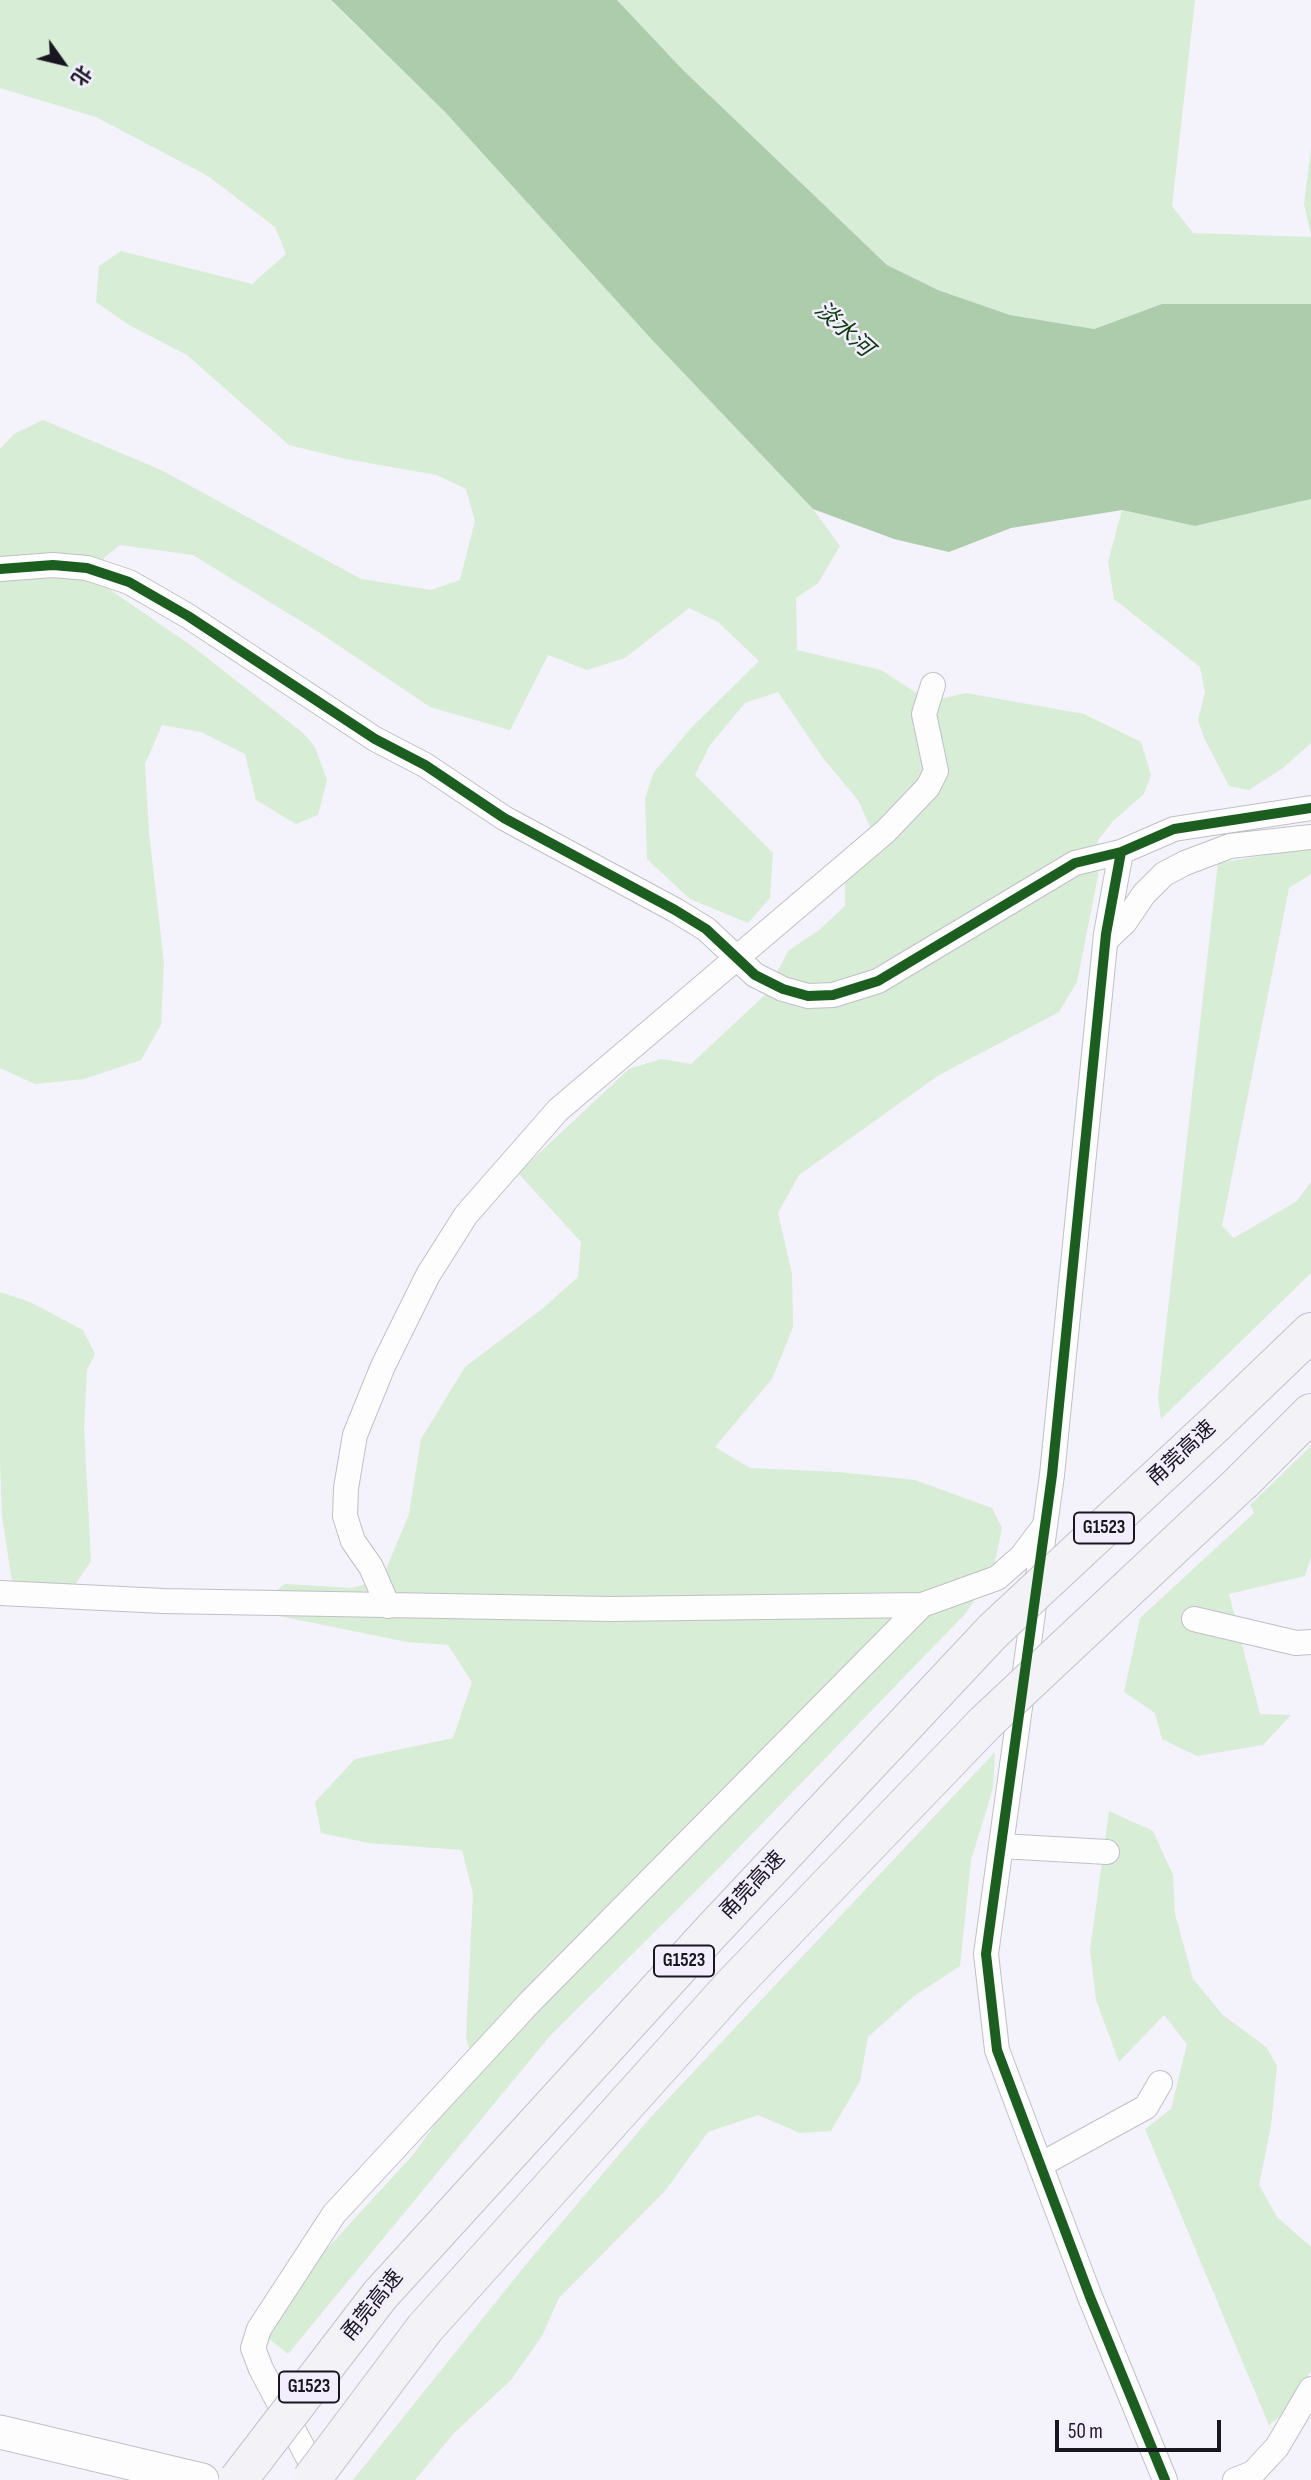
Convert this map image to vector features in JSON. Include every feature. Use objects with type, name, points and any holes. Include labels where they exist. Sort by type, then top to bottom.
[{"type":"highway","name":"甬莞高速","points":[[238,2480],[380,2295],[710,1933],[993,1631],[1311,1332]]},
{"type":"highway","name":"G1523","points":[[311,2480],[425,2328],[733,1985],[985,1723],[1243,1481],[1311,1413]]},
{"type":"main road","points":[[0,2432],[202,2480]]},
{"type":"street","points":[[0,569],[53,565],[87,568],[129,582],[290,682],[375,739],[425,765],[504,818],[675,909],[706,929],[755,975],[783,989],[808,996],[833,995],[878,981],[1075,863],[1121,852],[1174,829],[1311,808]]},
{"type":"street","points":[[388,1606],[371,1567],[353,1541],[345,1516],[346,1488],[355,1435],[383,1366],[428,1275],[466,1215],[558,1110],[886,831],[928,787],[936,771],[924,714],[933,685]]},
{"type":"street","points":[[1105,940],[1125,922],[1144,894],[1164,874],[1185,863],[1230,846],[1311,837]]},
{"type":"street","points":[[1121,852],[1105,940],[1045,1526],[986,1954],[997,2050],[1090,2297],[1165,2480]]},
{"type":"street","points":[[0,1592],[163,1601],[388,1606],[611,1609],[922,1605],[997,1578],[1021,1557],[1045,1526]]},
{"type":"street","points":[[320,2480],[261,2369],[253,2348],[259,2329],[334,2214],[530,2002],[922,1605]]},
{"type":"street","points":[[1194,1619],[1296,1643],[1311,1642]]},
{"type":"street","points":[[1001,1846],[1107,1852]]},
{"type":"street","points":[[1040,2165],[1146,2107],[1160,2083]]},
{"type":"street","points":[[1234,2480],[1253,2473],[1277,2447],[1311,2389]]},
{"type":"shaded area","points":[[0,0],[330,0],[445,112],[654,342],[813,509],[840,546],[818,583],[796,598],[797,650],[881,670],[918,694],[940,699],[966,693],[1084,714],[1141,742],[1151,775],[1144,794],[1113,821],[1098,840],[1098,876],[1077,982],[1059,1012],[939,1075],[799,1175],[778,1213],[792,1274],[793,1327],[772,1379],[715,1447],[750,1468],[838,1472],[915,1480],[992,1508],[1002,1528],[993,1571],[966,1613],[720,1867],[549,2037],[288,2354],[267,2337],[311,2266],[413,2155],[474,2068],[466,2037],[473,1894],[462,1850],[369,1843],[321,1833],[315,1802],[355,1759],[453,1738],[472,1682],[448,1645],[407,1642],[250,1610],[285,1584],[352,1588],[382,1579],[409,1514],[421,1439],[465,1367],[542,1309],[578,1277],[581,1242],[518,1173],[629,1069],[661,1059],[691,1064],[766,994],[788,951],[819,930],[845,906],[845,885],[852,866],[872,831],[858,800],[823,758],[778,692],[745,703],[710,745],[695,775],[773,853],[770,898],[748,923],[690,899],[647,859],[645,798],[654,772],[691,728],[759,661],[718,622],[689,608],[625,658],[587,670],[548,655],[510,730],[430,707],[320,633],[193,555],[120,545],[104,558],[103,585],[192,646],[303,733],[315,747],[327,780],[318,815],[296,824],[256,800],[245,754],[201,732],[162,725],[145,764],[149,832],[164,964],[161,1025],[141,1060],[84,1079],[35,1084],[0,1068],[0,449],[14,434],[43,420],[161,470],[361,579],[431,590],[460,580],[475,521],[466,489],[437,475],[346,459],[289,445],[187,355],[129,325],[96,302],[99,266],[121,251],[252,284],[286,254],[275,227],[208,176],[96,117],[0,88]]},
{"type":"shaded area","points":[[617,0],[1195,0],[1172,206],[1193,233],[1311,237],[1311,304],[1162,304],[1094,329],[1010,315],[938,290],[887,265],[683,70]]},
{"type":"shaded area","points":[[1311,149],[1311,235],[1304,204]]},
{"type":"shaded area","points":[[1311,499],[1311,743],[1283,768],[1249,790],[1229,786],[1205,740],[1198,720],[1205,692],[1200,667],[1114,599],[1108,562],[1122,510],[1195,526]]},
{"type":"shaded area","points":[[1311,848],[1311,874],[1289,888],[1222,1226],[1234,1238],[1297,1201],[1311,1182],[1311,1273],[1161,1419],[1158,1398],[1218,863]]},
{"type":"shaded area","points":[[0,1292],[30,1302],[83,1330],[95,1354],[87,1370],[84,1427],[91,1561],[75,1585],[12,1582],[2,1516]]},
{"type":"shaded area","points":[[1311,1446],[1311,1557],[1305,1576],[1229,1594],[1260,1714],[1291,1715],[1263,1745],[1197,1756],[1162,1739],[1155,1713],[1124,1692],[1140,1618],[1254,1513],[1250,1505]]},
{"type":"shaded area","points":[[995,1752],[993,1788],[971,1860],[960,1966],[914,1996],[868,2037],[860,2081],[831,2131],[800,2133],[758,2115],[708,2132],[665,2191],[559,2298],[542,2336],[511,2380],[454,2433],[415,2480],[353,2480],[528,2262],[650,2118]]},
{"type":"shaded area","points":[[1109,1811],[1153,1831],[1173,1875],[1175,1914],[1193,1979],[1223,2015],[1266,2047],[1277,2066],[1271,2126],[1259,2185],[1277,2217],[1311,2247],[1311,2370],[1290,2409],[1269,2425],[1145,2129],[1171,2109],[1187,2044],[1164,2015],[1119,2062],[1096,2000],[1090,1950]]},
{"type":"water","name":"淡水河","points":[[331,0],[617,0],[683,70],[887,265],[938,290],[1010,315],[1094,329],[1162,304],[1311,304],[1311,499],[1195,526],[1122,510],[1011,528],[949,552],[894,539],[813,509],[654,342],[445,112]]},
{"type":"cycle path","points":[[0,569],[53,565],[87,568],[129,582],[188,616],[375,739],[425,765],[504,818],[706,929],[755,975],[783,989],[808,996],[833,995],[878,981],[1075,863],[1121,852],[1174,829],[1311,808]]},
{"type":"cycle path","points":[[1121,852],[1106,934],[1052,1475],[986,1954],[997,2050],[1090,2297],[1165,2480]]}]
